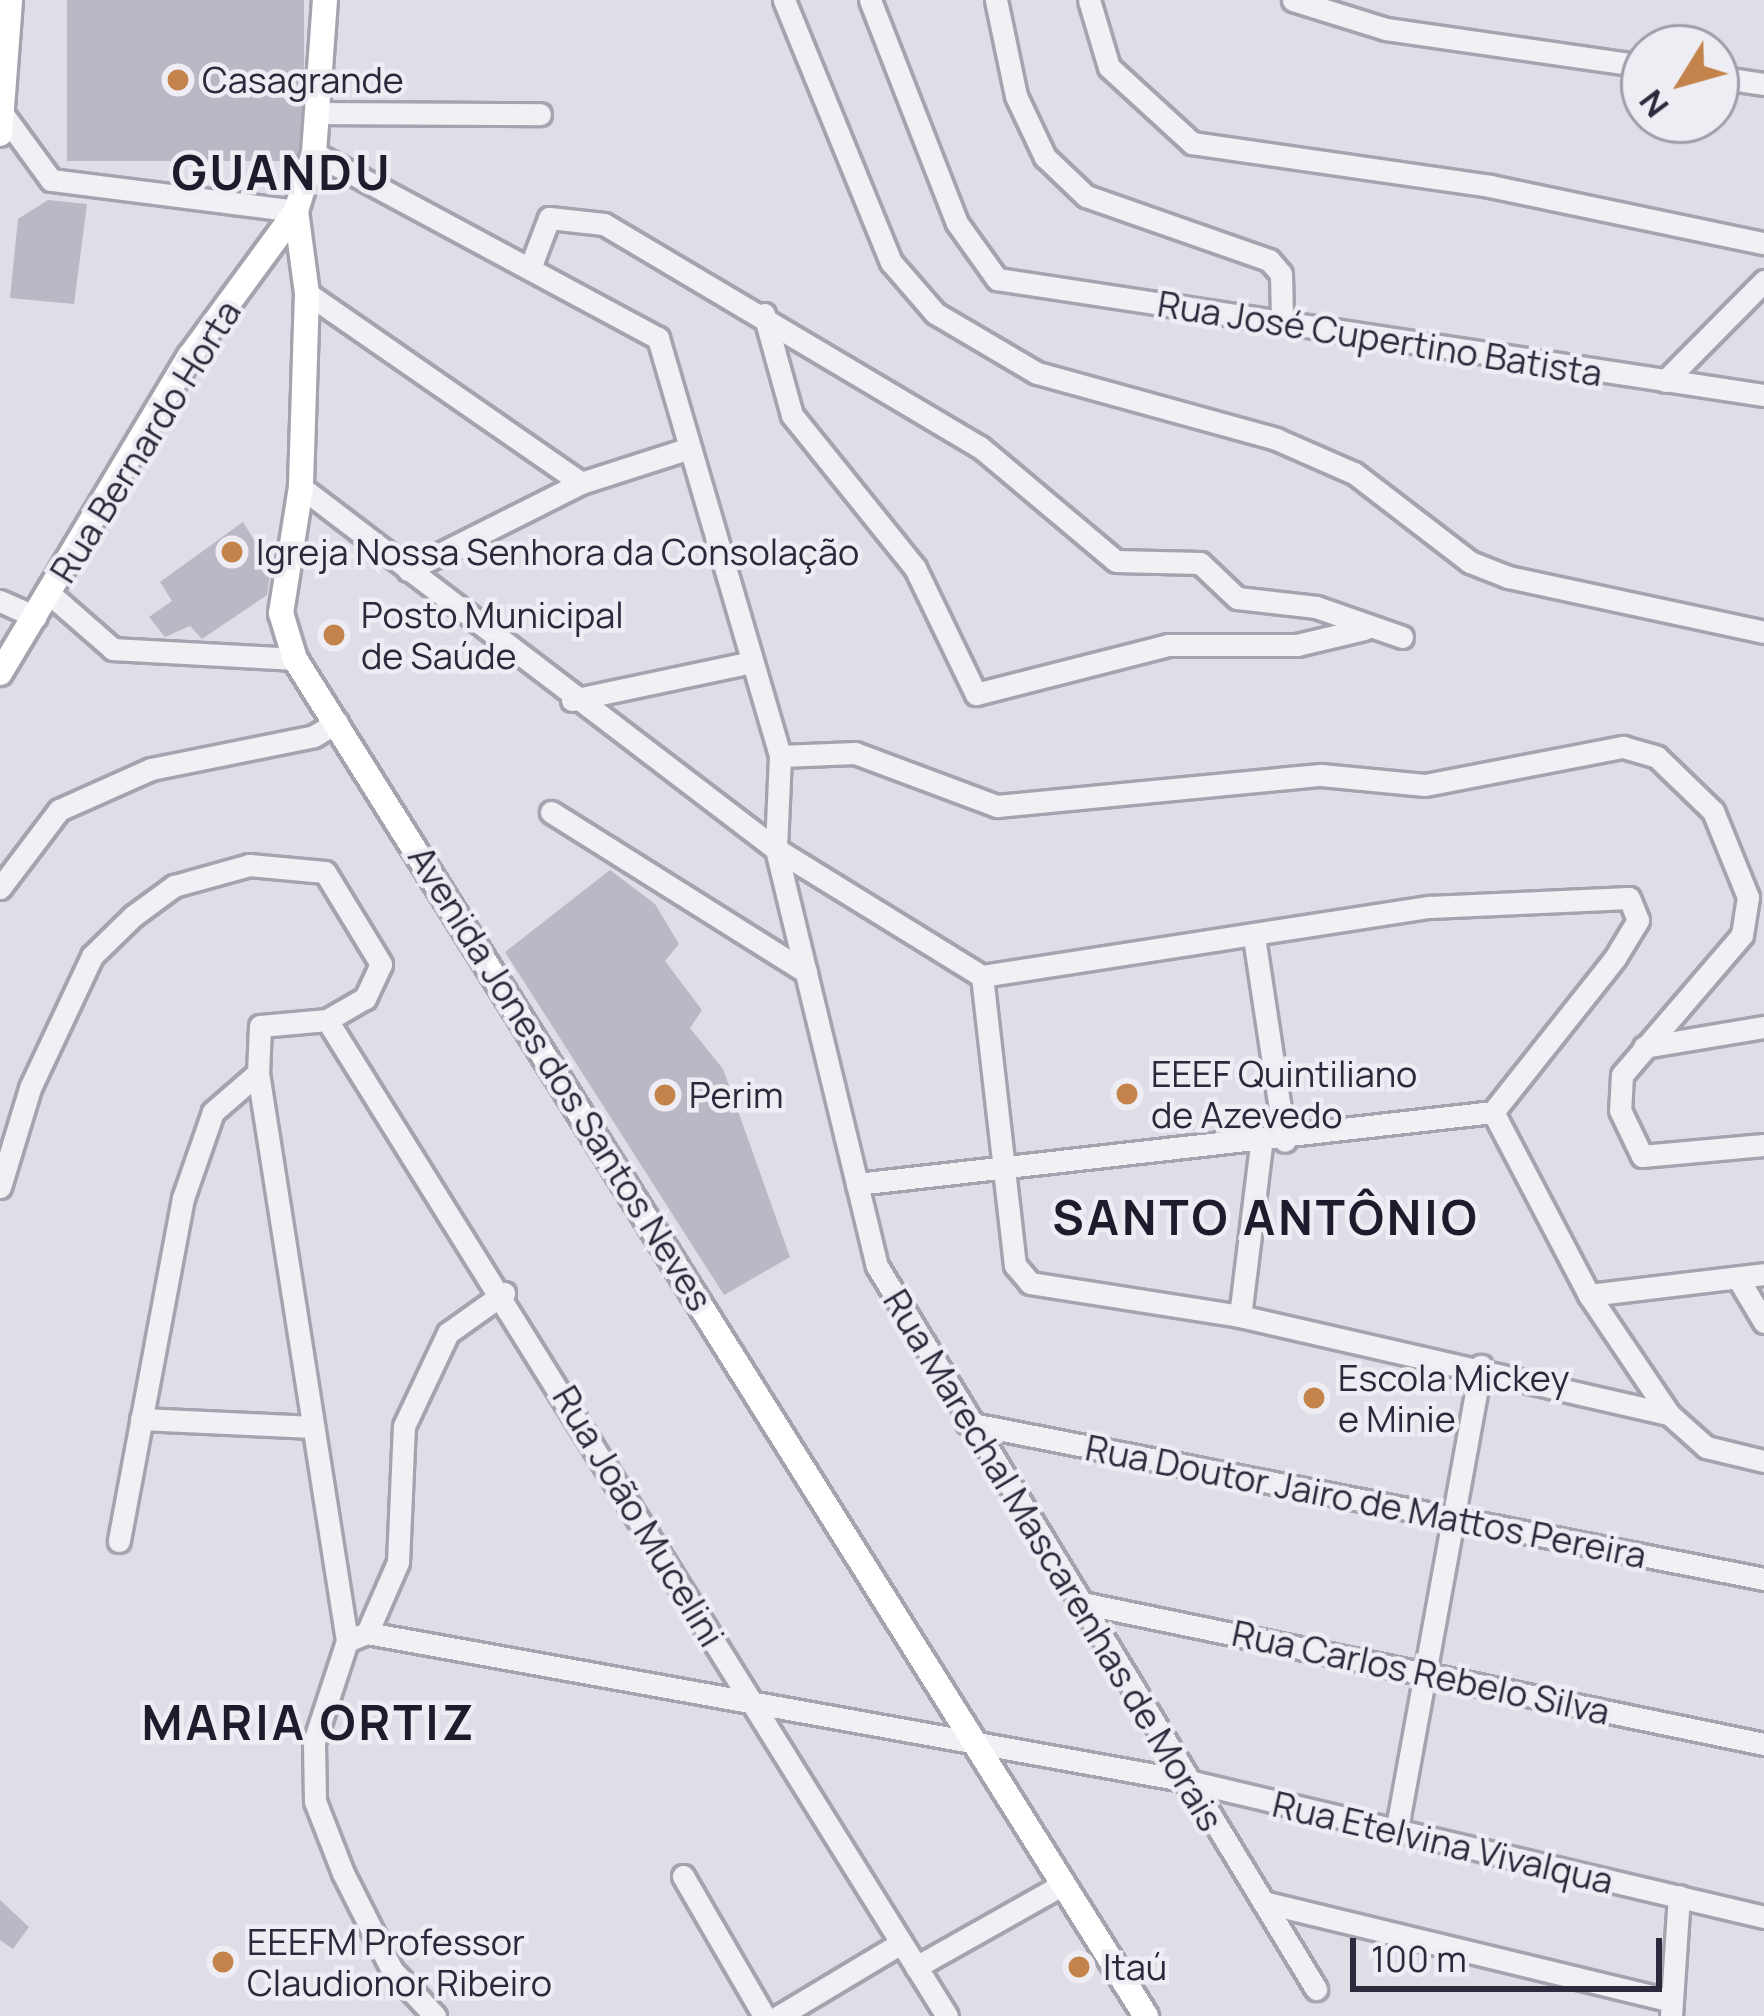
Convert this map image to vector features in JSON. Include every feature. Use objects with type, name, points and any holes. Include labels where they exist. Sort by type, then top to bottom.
[{"type":"main road","points":[[3,126],[10,0]]},
{"type":"main road","name":"Rua Bernardo Horta","points":[[0,673],[51,595],[190,356],[296,211],[314,152],[326,0]]},
{"type":"main road","name":"Avenida Jones dos Santos Neves","points":[[296,211],[307,293],[301,487],[281,613],[295,659],[979,1746],[1060,1886],[1146,2016]]},
{"type":"street","points":[[784,0],[891,262],[935,313],[1037,373],[1276,439],[1354,472],[1470,562],[1508,577],[1764,632]]},
{"type":"street","name":"Rua José Cupertino Batista","points":[[870,0],[957,223],[997,279],[1764,395]]},
{"type":"street","points":[[996,0],[1016,96],[1045,157],[1085,196],[1269,260],[1281,274],[1282,319]]},
{"type":"street","points":[[1089,0],[1109,67],[1143,108],[1192,143],[1490,186],[1764,243]]},
{"type":"street","points":[[1293,0],[1386,29],[1620,63]]},
{"type":"street","points":[[319,112],[540,115]]},
{"type":"street","points":[[3,126],[36,168],[69,185],[296,211]]},
{"type":"street","name":"Rua Marechal Mascarenhas de Morais","points":[[314,152],[532,262],[658,338],[780,756],[776,849],[877,1266],[968,1423],[1316,1989]]},
{"type":"street","points":[[532,262],[543,225],[566,214],[604,224],[764,314],[980,447],[1116,561],[1200,563],[1237,598],[1316,608],[1364,629],[1402,637]]},
{"type":"street","points":[[1665,381],[1764,281]]},
{"type":"street","points":[[307,293],[581,483]]},
{"type":"street","points":[[764,314],[792,415],[915,568],[976,694],[1168,645],[1297,645],[1364,629]]},
{"type":"street","points":[[408,570],[581,483],[687,449]]},
{"type":"street","points":[[301,487],[572,700],[776,849],[982,976],[1430,907],[1629,898],[1638,920],[1615,958],[1493,1112],[1261,1144],[857,1184]]},
{"type":"street","points":[[51,595],[113,649],[295,659]]},
{"type":"street","points":[[0,601],[36,617]]},
{"type":"street","points":[[572,700],[752,662]]},
{"type":"street","points":[[0,887],[59,810],[151,769],[314,736],[338,722]]},
{"type":"street","points":[[780,756],[855,753],[997,806],[1321,775],[1425,785],[1623,747],[1657,757],[1713,811],[1748,897],[1742,934],[1622,1075],[1620,1110],[1642,1156],[1764,1145]]},
{"type":"street","points":[[551,812],[806,972]]},
{"type":"street","points":[[0,1187],[30,1088],[92,956],[133,916],[174,886],[249,865],[325,872],[381,964],[365,998],[327,1020],[260,1026],[258,1072],[308,1426],[357,1637]]},
{"type":"street","points":[[1254,937],[1285,1141]]},
{"type":"street","points":[[982,976],[1015,1265],[1044,1286],[1240,1316],[1481,1366],[1670,1414]]},
{"type":"street","name":"Rua João Mucelini","points":[[327,1020],[504,1293],[947,2016]]},
{"type":"street","points":[[1644,1047],[1764,1027]]},
{"type":"street","points":[[119,1541],[183,1198],[213,1112],[258,1072]]},
{"type":"street","points":[[1493,1112],[1589,1295],[1670,1414],[1706,1447],[1764,1461]]},
{"type":"street","points":[[1240,1316],[1261,1144]]},
{"type":"street","points":[[1589,1295],[1764,1274]]},
{"type":"street","points":[[1739,1280],[1764,1322]]},
{"type":"street","points":[[435,2016],[392,1970],[315,1802],[314,1742],[357,1637],[398,1562],[404,1426],[448,1334],[504,1293]]},
{"type":"street","points":[[1396,1833],[1460,1517],[1481,1366]]},
{"type":"street","points":[[141,1419],[308,1426]]},
{"type":"street","name":"Rua Doutor Jairo de Mattos Pereira","points":[[968,1423],[1764,1579]]},
{"type":"street","name":"Rua Carlos Rebelo Silva","points":[[1077,1602],[1764,1744]]},
{"type":"street","name":"Rua Etelvina Vivalqua","points":[[357,1637],[752,1701],[1188,1781],[1764,1917]]},
{"type":"street","points":[[682,1876],[764,2016]]},
{"type":"street","points":[[916,1967],[1060,1886]]},
{"type":"street","points":[[1262,1902],[1670,2008],[1679,1896]]},
{"type":"street","points":[[779,2016],[902,1943]]},
{"type":"building","name":"Casagrande","points":[[67,0],[304,0],[304,161],[67,161]]},
{"type":"building","points":[[48,200],[87,204],[74,304],[10,298],[18,219]]},
{"type":"building","name":"Igreja Nossa Senhora da Consolação","points":[[243,522],[271,568],[267,595],[202,639],[190,626],[165,637],[149,617],[172,601],[160,582]]},
{"type":"building","name":"Perim","points":[[610,870],[655,904],[679,944],[665,961],[702,1010],[690,1028],[723,1069],[790,1257],[724,1295],[505,952]]},
{"type":"building","points":[[0,1900],[29,1927],[13,1949],[0,1940]]},
{"type":"place","name":"Casagrande","points":[[178,80]]},
{"type":"place","name":"Igreja Nossa Senhora da Consolação","points":[[232,552]]},
{"type":"place","name":"Posto Municipal de Saúde","points":[[334,635]]},
{"type":"place","name":"EEEF Quintiliano de Azevedo","points":[[1127,1094]]},
{"type":"place","name":"Perim","points":[[665,1095]]},
{"type":"place","name":"Escola Mickey e Minie","points":[[1314,1398]]},
{"type":"place","name":"EEEFM Professor Claudionor Ribeiro","points":[[223,1962]]},
{"type":"place","name":"Itaú","points":[[1079,1967]]},
{"type":"district","name":"GUANDU","points":[[282,172]]},
{"type":"district","name":"SANTO ANTÔNIO","points":[[1266,1217]]},
{"type":"district","name":"MARIA ORTIZ","points":[[309,1722]]}]
